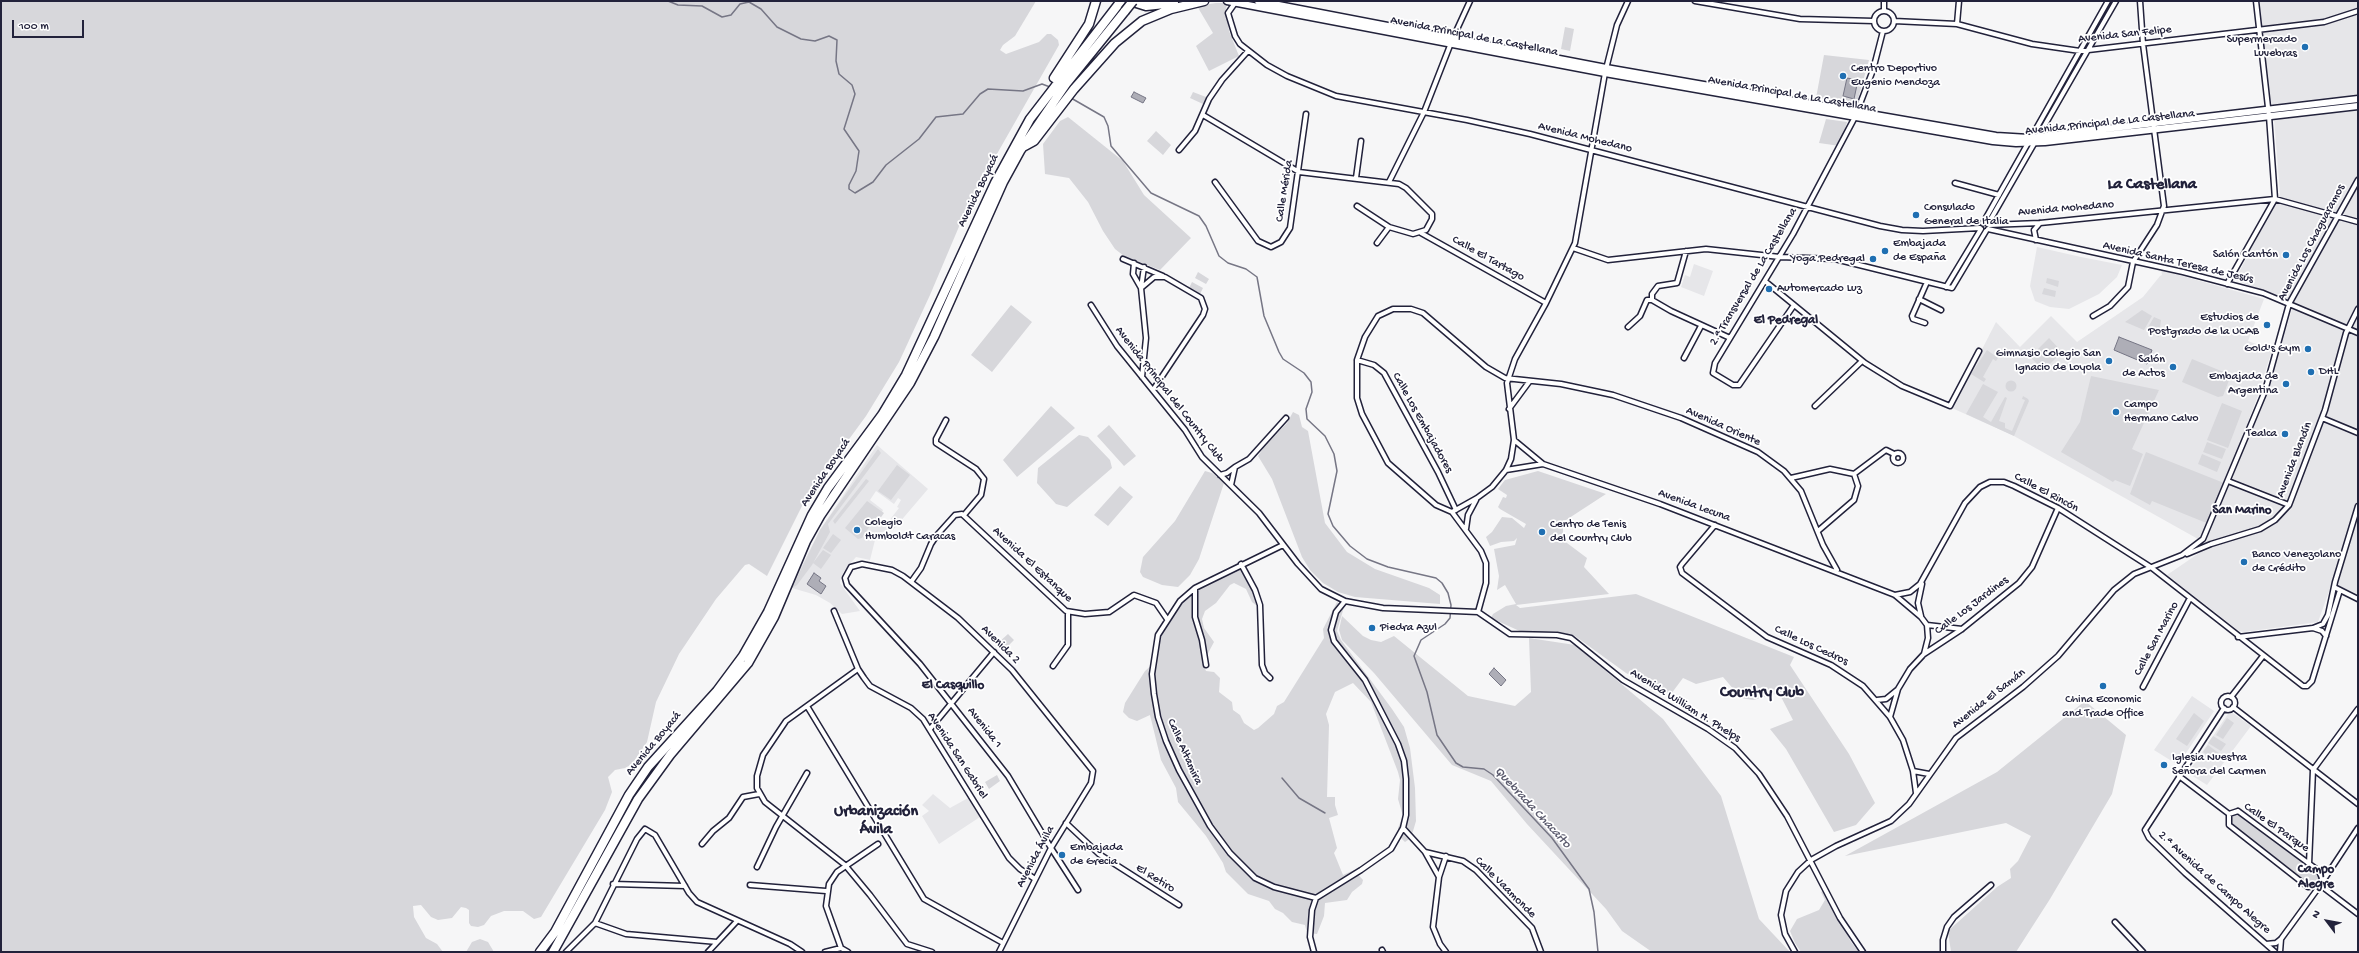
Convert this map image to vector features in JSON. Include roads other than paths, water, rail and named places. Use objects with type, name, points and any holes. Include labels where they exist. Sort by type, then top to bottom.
[{"type":"highway","points":[[1056,78],[1088,26],[1096,1]]},
{"type":"highway","points":[[1056,106],[1066,84],[1132,1],[1146,6],[1164,6],[1180,1]]},
{"type":"highway","points":[[1056,106],[1074,89],[1116,43],[1142,21],[1171,9],[1204,1]]},
{"type":"highway","points":[[1056,78],[1119,4]]},
{"type":"highway","name":"Avenida Boyacá","points":[[540,952],[555,932],[629,795],[662,749],[717,691],[743,656],[768,612],[812,515],[828,488],[882,415],[906,375],[994,183],[1034,112],[1056,78]]},
{"type":"highway","name":"Avenida Boyacá","points":[[553,952],[638,799],[666,761],[718,701],[752,656],[774,617],[806,541],[820,516],[890,416],[910,383],[934,337],[1003,182],[1022,148],[1034,141],[1056,106]]},
{"type":"street","name":"Avenida Principal de La Castellana","points":[[1227,1],[1452,40]]},
{"type":"street","name":"Avenida Principal de La Castellana","points":[[1258,1],[1606,70],[1856,114],[1993,141],[2033,140],[2155,131],[2358,100]]},
{"type":"street","points":[[1389,182],[1424,112],[1452,40],[1470,1]]},
{"type":"street","points":[[1478,612],[1486,583],[1486,563],[1481,551],[1454,511],[1477,498],[1492,487],[1506,470],[1513,454],[1514,440],[1509,410],[1509,379],[1520,349],[1573,248],[1578,230],[1606,70],[1617,25],[1628,1]]},
{"type":"street","points":[[1694,1],[1800,19],[1874,21]]},
{"type":"street","points":[[1884,1],[1884,11]]},
{"type":"street","points":[[1957,24],[1959,1]]},
{"type":"street","points":[[1573,248],[1608,260],[1686,251],[1711,250],[1780,257],[1835,259],[1952,288],[2108,1]]},
{"type":"street","points":[[1946,287],[1985,227],[1999,195],[2116,1]]},
{"type":"street","points":[[2093,316],[2110,306],[2128,287],[2133,262],[2157,224],[2164,202],[2143,44],[2140,1]]},
{"type":"street","points":[[2227,284],[2275,199],[2268,113],[2256,1]]},
{"type":"street","name":"Avenida Mohedano","points":[[1235,3],[1228,11],[1229,22],[1234,36],[1248,51],[1287,76],[1336,96],[1467,120],[1592,149],[1807,207],[1902,230],[1948,231],[2275,199],[2358,222]]},
{"type":"street","points":[[1884,11],[1890,13],[1894,21],[1892,28],[1883,31],[1877,28],[1874,21],[1877,14],[1884,11]]},
{"type":"street","name":"Avenida San Felipe","points":[[1894,21],[1957,24],[2032,44],[2080,51],[2329,21],[2358,11]]},
{"type":"street","name":"2.ª Transversal de La Castellana","points":[[1794,305],[1741,383],[1736,386],[1713,374],[1712,370],[1730,338],[1766,282],[1856,114],[1873,70],[1883,31]]},
{"type":"street","points":[[1179,150],[1195,131],[1210,99],[1222,80],[1248,51]]},
{"type":"street","name":"Avenida Principal de La Castellana","points":[[2033,140],[2154,124],[2358,106]]},
{"type":"street","name":"Calle Mérida","points":[[1215,182],[1258,241],[1271,247],[1280,242],[1290,228],[1306,114]]},
{"type":"street","points":[[1203,115],[1299,172],[1389,182],[1406,188],[1432,214],[1430,224],[1421,232]]},
{"type":"street","points":[[1356,178],[1361,141]]},
{"type":"street","name":"Avenida Los Chaguaramos","points":[[2182,555],[2203,539],[2265,391],[2290,304],[2358,180]]},
{"type":"street","points":[[1955,183],[1999,195]]},
{"type":"street","name":"Calle El Tartago","points":[[1357,206],[1389,227],[1413,234],[1421,232],[1546,302]]},
{"type":"street","points":[[2036,240],[2034,230],[2040,223]]},
{"type":"street","points":[[1377,242],[1389,227]]},
{"type":"street","name":"Avenida Santa Teresa de Jesús","points":[[1985,227],[2036,240],[2183,272],[2263,293],[2358,333]]},
{"type":"street","points":[[1652,300],[1652,294],[1658,286],[1677,283],[1686,251]]},
{"type":"street","points":[[1123,259],[1165,277],[1201,298],[1205,309],[1203,315],[1152,390]]},
{"type":"street","points":[[1134,264],[1133,274],[1142,288]]},
{"type":"street","points":[[1142,378],[1146,338],[1142,288],[1144,267]]},
{"type":"street","points":[[1142,288],[1154,277],[1165,277]]},
{"type":"street","points":[[1766,282],[1862,361],[1902,386],[1950,406],[1979,351]]},
{"type":"street","points":[[1925,323],[1912,319],[1912,316],[1927,282]]},
{"type":"street","points":[[1628,327],[1640,316],[1647,300],[1652,300],[1701,326],[1730,338]]},
{"type":"street","points":[[1919,300],[1941,310]]},
{"type":"street","name":"Avenida Principal del Country Club","points":[[1091,305],[1113,340],[1185,430],[1202,456],[1259,514],[1310,579],[1334,597],[1345,602],[1383,608],[1478,612]]},
{"type":"street","name":"Avenida Oriente","points":[[1454,511],[1436,505],[1394,469],[1383,455],[1362,414],[1356,398],[1357,360],[1365,337],[1378,316],[1393,309],[1411,309],[1428,317],[1486,367],[1509,379],[1580,388],[1648,406],[1720,434],[1758,452],[1791,478],[1804,496],[1818,531],[1837,570]]},
{"type":"street","name":"Avenida Blandín","points":[[2182,555],[2211,544],[2260,529],[2275,520],[2288,505],[2322,418],[2348,328],[2358,309]]},
{"type":"street","points":[[1684,358],[1701,326]]},
{"type":"street","name":"Calle Los Embajadores","points":[[1357,360],[1374,365],[1384,373],[1438,472],[1454,511]]},
{"type":"street","points":[[1815,406],[1862,361]]},
{"type":"street","points":[[1509,410],[1529,382]]},
{"type":"street","points":[[1220,475],[1227,473],[1249,459],[1286,418]]},
{"type":"street","points":[[2322,418],[2358,433]]},
{"type":"street","points":[[911,582],[921,568],[930,544],[937,535],[955,516],[964,515],[981,495],[984,479],[976,469],[958,460],[936,443],[936,439],[946,420]]},
{"type":"street","name":"Avenida Lecuna","points":[[1514,440],[1543,464],[1714,524],[1837,570]]},
{"type":"street","points":[[1791,478],[1830,469],[1854,474],[1886,450],[1894,454]]},
{"type":"street","name":"Avenida Lecuna","points":[[1506,470],[1543,464]]},
{"type":"street","points":[[1231,485],[1235,467]]},
{"type":"street","points":[[1818,531],[1854,500],[1858,486],[1854,474]]},
{"type":"street","points":[[2228,481],[2288,505]]},
{"type":"street","name":"Calle El Rincón","points":[[1921,617],[1918,598],[1923,580],[1965,503],[1980,487],[1990,482],[2004,482],[2058,508],[2152,568],[2189,600],[2300,684],[2307,686],[2312,681],[2326,636]]},
{"type":"street","points":[[1466,529],[1468,515],[1477,498]]},
{"type":"street","points":[[2238,637],[2313,628],[2321,625],[2326,619],[2358,506]]},
{"type":"street","name":"Calle Los Jardines","points":[[1890,717],[1898,689],[1910,669],[1924,654],[1962,629],[2006,595],[2032,567],[2058,508]]},
{"type":"street","name":"Avenida El Estanque","points":[[964,515],[1062,609],[1068,612],[1085,614],[1109,612],[1134,595],[1156,603],[1167,619]]},
{"type":"street","name":"Calle Los Cedros","points":[[1714,524],[1680,567],[1682,573],[1767,637],[1847,674],[1877,700],[1890,717],[1903,740],[1913,771],[1916,793]]},
{"type":"street","points":[[2203,539],[2211,544]]},
{"type":"street","name":"Calle Altamira","points":[[1283,546],[1241,564],[1195,588],[1180,601],[1158,635],[1152,674],[1158,717],[1166,741],[1210,826],[1230,853],[1255,878],[1274,887],[1316,898]]},
{"type":"street","name":"Avenida El Samán","points":[[1795,952],[1785,934],[1782,921],[1782,910],[1786,891],[1793,879],[1811,860],[1852,838],[1891,822],[1904,809],[1956,738],[2023,687],[2058,656],[2114,590],[2134,574],[2182,555]]},
{"type":"street","name":"Avenida 2","points":[[866,564],[892,570],[911,582],[958,618],[1012,670],[1094,774]]},
{"type":"street","name":"Avenida 1","points":[[866,564],[854,565],[848,570],[845,578],[846,585],[920,664],[1008,776],[1078,890]]},
{"type":"street","points":[[1241,564],[1255,590],[1260,605],[1262,665],[1265,673],[1270,678]]},
{"type":"street","points":[[1837,570],[1895,595],[1921,617],[1927,624],[1928,638],[1924,654]]},
{"type":"street","name":"Calle El Rincón","points":[[1895,595],[1910,592],[1923,580]]},
{"type":"street","points":[[2334,587],[2358,599]]},
{"type":"street","points":[[1195,588],[1195,617],[1202,640],[1206,665]]},
{"type":"street","points":[[2326,636],[2340,590]]},
{"type":"street","name":"Calle San Marino","points":[[2143,687],[2189,600]]},
{"type":"street","points":[[1314,952],[1310,936],[1310,921],[1316,898],[1391,849],[1403,828],[1406,815],[1407,785],[1404,761],[1398,744],[1365,680],[1334,641],[1331,630],[1336,612],[1345,602]]},
{"type":"street","name":"Avenida San Gabriel","points":[[834,611],[858,669],[870,686],[910,708],[923,719],[1009,858],[1020,869],[1035,879]]},
{"type":"street","points":[[1053,666],[1068,645],[1068,612]]},
{"type":"street","name":"Avenida William H. Phelps","points":[[1478,612],[1510,634],[1557,635],[1571,638],[1623,680],[1708,729],[1735,748],[1763,779],[1788,816],[1840,918],[1863,952]]},
{"type":"street","points":[[1927,624],[1962,629]]},
{"type":"street","points":[[2313,628],[2322,631],[2326,636]]},
{"type":"street","points":[[930,729],[994,652]]},
{"type":"street","points":[[2231,697],[2263,656]]},
{"type":"street","points":[[858,669],[786,721],[764,755],[757,776],[760,794],[765,802],[845,865],[870,894],[907,944],[932,952]]},
{"type":"street","name":"Calle Los Jardines","points":[[1877,700],[1886,699],[1898,689]]},
{"type":"street","points":[[2224,708],[2222,705],[2222,699],[2227,696],[2231,697]]},
{"type":"street","points":[[2231,697],[2234,701],[2233,707]]},
{"type":"street","points":[[807,706],[924,899],[1003,943]]},
{"type":"street","points":[[2224,708],[2233,707],[2358,804]]},
{"type":"street","points":[[2179,776],[2224,708]]},
{"type":"street","points":[[2309,864],[2314,770],[2358,710]]},
{"type":"street","points":[[1913,771],[1929,774]]},
{"type":"street","points":[[757,866],[782,816],[807,773]]},
{"type":"street","name":"Avenida Ávila","points":[[999,952],[1051,848],[1091,783],[1094,774]]},
{"type":"street","name":"Calle El Parque","points":[[2179,776],[2229,814]]},
{"type":"street","name":"2.ª Avenida de Campo Alegre","points":[[2179,776],[2146,826],[2146,834],[2275,952]]},
{"type":"street","points":[[702,844],[713,831],[729,818],[743,797],[760,794]]},
{"type":"street","name":"Calle El Parque","points":[[2229,814],[2238,811],[2309,864],[2321,874],[2320,885]]},
{"type":"street","name":"Calle El Parque","points":[[2229,814],[2229,825],[2302,882],[2311,888],[2320,885]]},
{"type":"street","name":"El Retiro","points":[[1066,823],[1099,854],[1179,905]]},
{"type":"street","points":[[1403,828],[1425,852],[1439,877]]},
{"type":"street","points":[[2266,944],[2276,943],[2281,939],[2320,885],[2358,828]]},
{"type":"street","points":[[566,952],[595,923],[613,884],[637,839],[645,829],[655,835],[685,886],[697,902],[790,944],[802,952]]},
{"type":"street","points":[[848,952],[841,948],[826,906],[826,891],[832,877],[845,865],[878,844]]},
{"type":"street","name":"Calle Vaamonde","points":[[1425,852],[1463,861],[1476,870],[1532,928],[1541,952]]},
{"type":"street","points":[[1446,856],[1439,877],[1433,927],[1440,944],[1446,952]]},
{"type":"street","points":[[613,884],[685,886]]},
{"type":"street","points":[[750,885],[826,891]]},
{"type":"street","points":[[1943,952],[1942,940],[1946,927],[1954,917],[1991,885]]},
{"type":"street","name":"Calle El Parque","points":[[2320,885],[2358,914]]},
{"type":"street","points":[[708,952],[737,921]]},
{"type":"street","points":[[2115,922],[2143,952]]},
{"type":"street","points":[[595,923],[626,934],[718,942]]},
{"type":"street","points":[[2280,952],[2281,939]]},
{"type":"street","points":[[825,952],[841,948]]},
{"type":"waterway","name":"Quebrada Chacaíto","points":[[668,1],[678,5],[702,6],[722,17],[731,15],[740,4],[749,2],[761,9],[777,27],[801,39],[815,41],[829,36],[837,40],[836,61],[839,74],[852,85],[855,94],[844,129],[859,151],[856,171],[849,185],[849,189],[855,193],[873,182],[886,165],[919,139],[936,117],[963,114],[980,94],[988,89],[1023,91],[1042,84],[1050,87]]},
{"type":"waterway","name":"Quebrada Chacaíto","points":[[1071,98],[1104,117],[1108,126],[1111,146],[1151,193],[1199,216],[1206,226],[1219,256],[1228,263],[1246,269],[1257,277],[1264,316],[1279,352],[1283,359],[1304,373],[1311,382],[1312,392],[1306,409],[1307,419],[1325,436],[1334,454],[1337,471],[1328,514],[1333,526],[1350,546],[1367,559],[1388,567],[1436,578],[1442,583],[1448,593],[1451,605],[1450,618],[1445,624],[1421,640],[1414,656],[1427,692],[1437,735],[1456,763],[1463,767],[1484,769],[1493,775],[1552,838],[1589,889],[1594,912],[1598,952]]},
{"type":"waterway","points":[[1282,778],[1299,798],[1325,813]]},
{"type":"place","name":"Supermercado Luvebras","points":[[2305,47]]},
{"type":"place","name":"Centro Deportivo Eugenio Mendoza","points":[[1843,76]]},
{"type":"place","name":"Consulado General de Italia","points":[[1916,215]]},
{"type":"place","name":"Embajada de España","points":[[1885,251]]},
{"type":"place","name":"Salón Cantón","points":[[2286,255]]},
{"type":"place","name":"Yoga Pedregal","points":[[1873,259]]},
{"type":"place","name":"Automercado Luz","points":[[1769,289]]},
{"type":"place","name":"Estudios de Postgrado de la UCAB","points":[[2267,325]]},
{"type":"place","name":"Gold's Gym","points":[[2308,349]]},
{"type":"place","name":"Gimnasio Colegio San Ignacio de Loyola","points":[[2109,361]]},
{"type":"place","name":"Salón de Actos","points":[[2173,367]]},
{"type":"place","name":"DHL","points":[[2311,372]]},
{"type":"place","name":"Embajada de Argentina","points":[[2286,384]]},
{"type":"place","name":"Campo Hermano Calvo","points":[[2116,412]]},
{"type":"place","name":"Tealca","points":[[2285,434]]},
{"type":"place","name":"Colegio Humboldt Caracas","points":[[857,530]]},
{"type":"place","name":"Centro de Tenis del Country Club","points":[[1542,532]]},
{"type":"place","name":"Banco Venezolano de Crédito","points":[[2244,562]]},
{"type":"place","name":"Piedra Azul","points":[[1372,628]]},
{"type":"place","name":"China Economic and Trade Office","points":[[2103,686]]},
{"type":"place","name":"Iglesia Nuestra Señora del Carmen","points":[[2164,765]]},
{"type":"place","name":"Embajada de Grecia","points":[[1062,855]]},
{"type":"district","name":"La Castellana","points":[[2152,186]]},
{"type":"district","name":"El Pedregal","points":[[1786,321]]},
{"type":"district","name":"San Marino","points":[[2242,511]]},
{"type":"district","name":"El Casquillo","points":[[953,686]]},
{"type":"district","name":"Country Club","points":[[1762,694]]},
{"type":"district","name":"Urbanización Ávila","points":[[876,822]]},
{"type":"district","name":"Campo Alegre","points":[[2316,878]]}]
